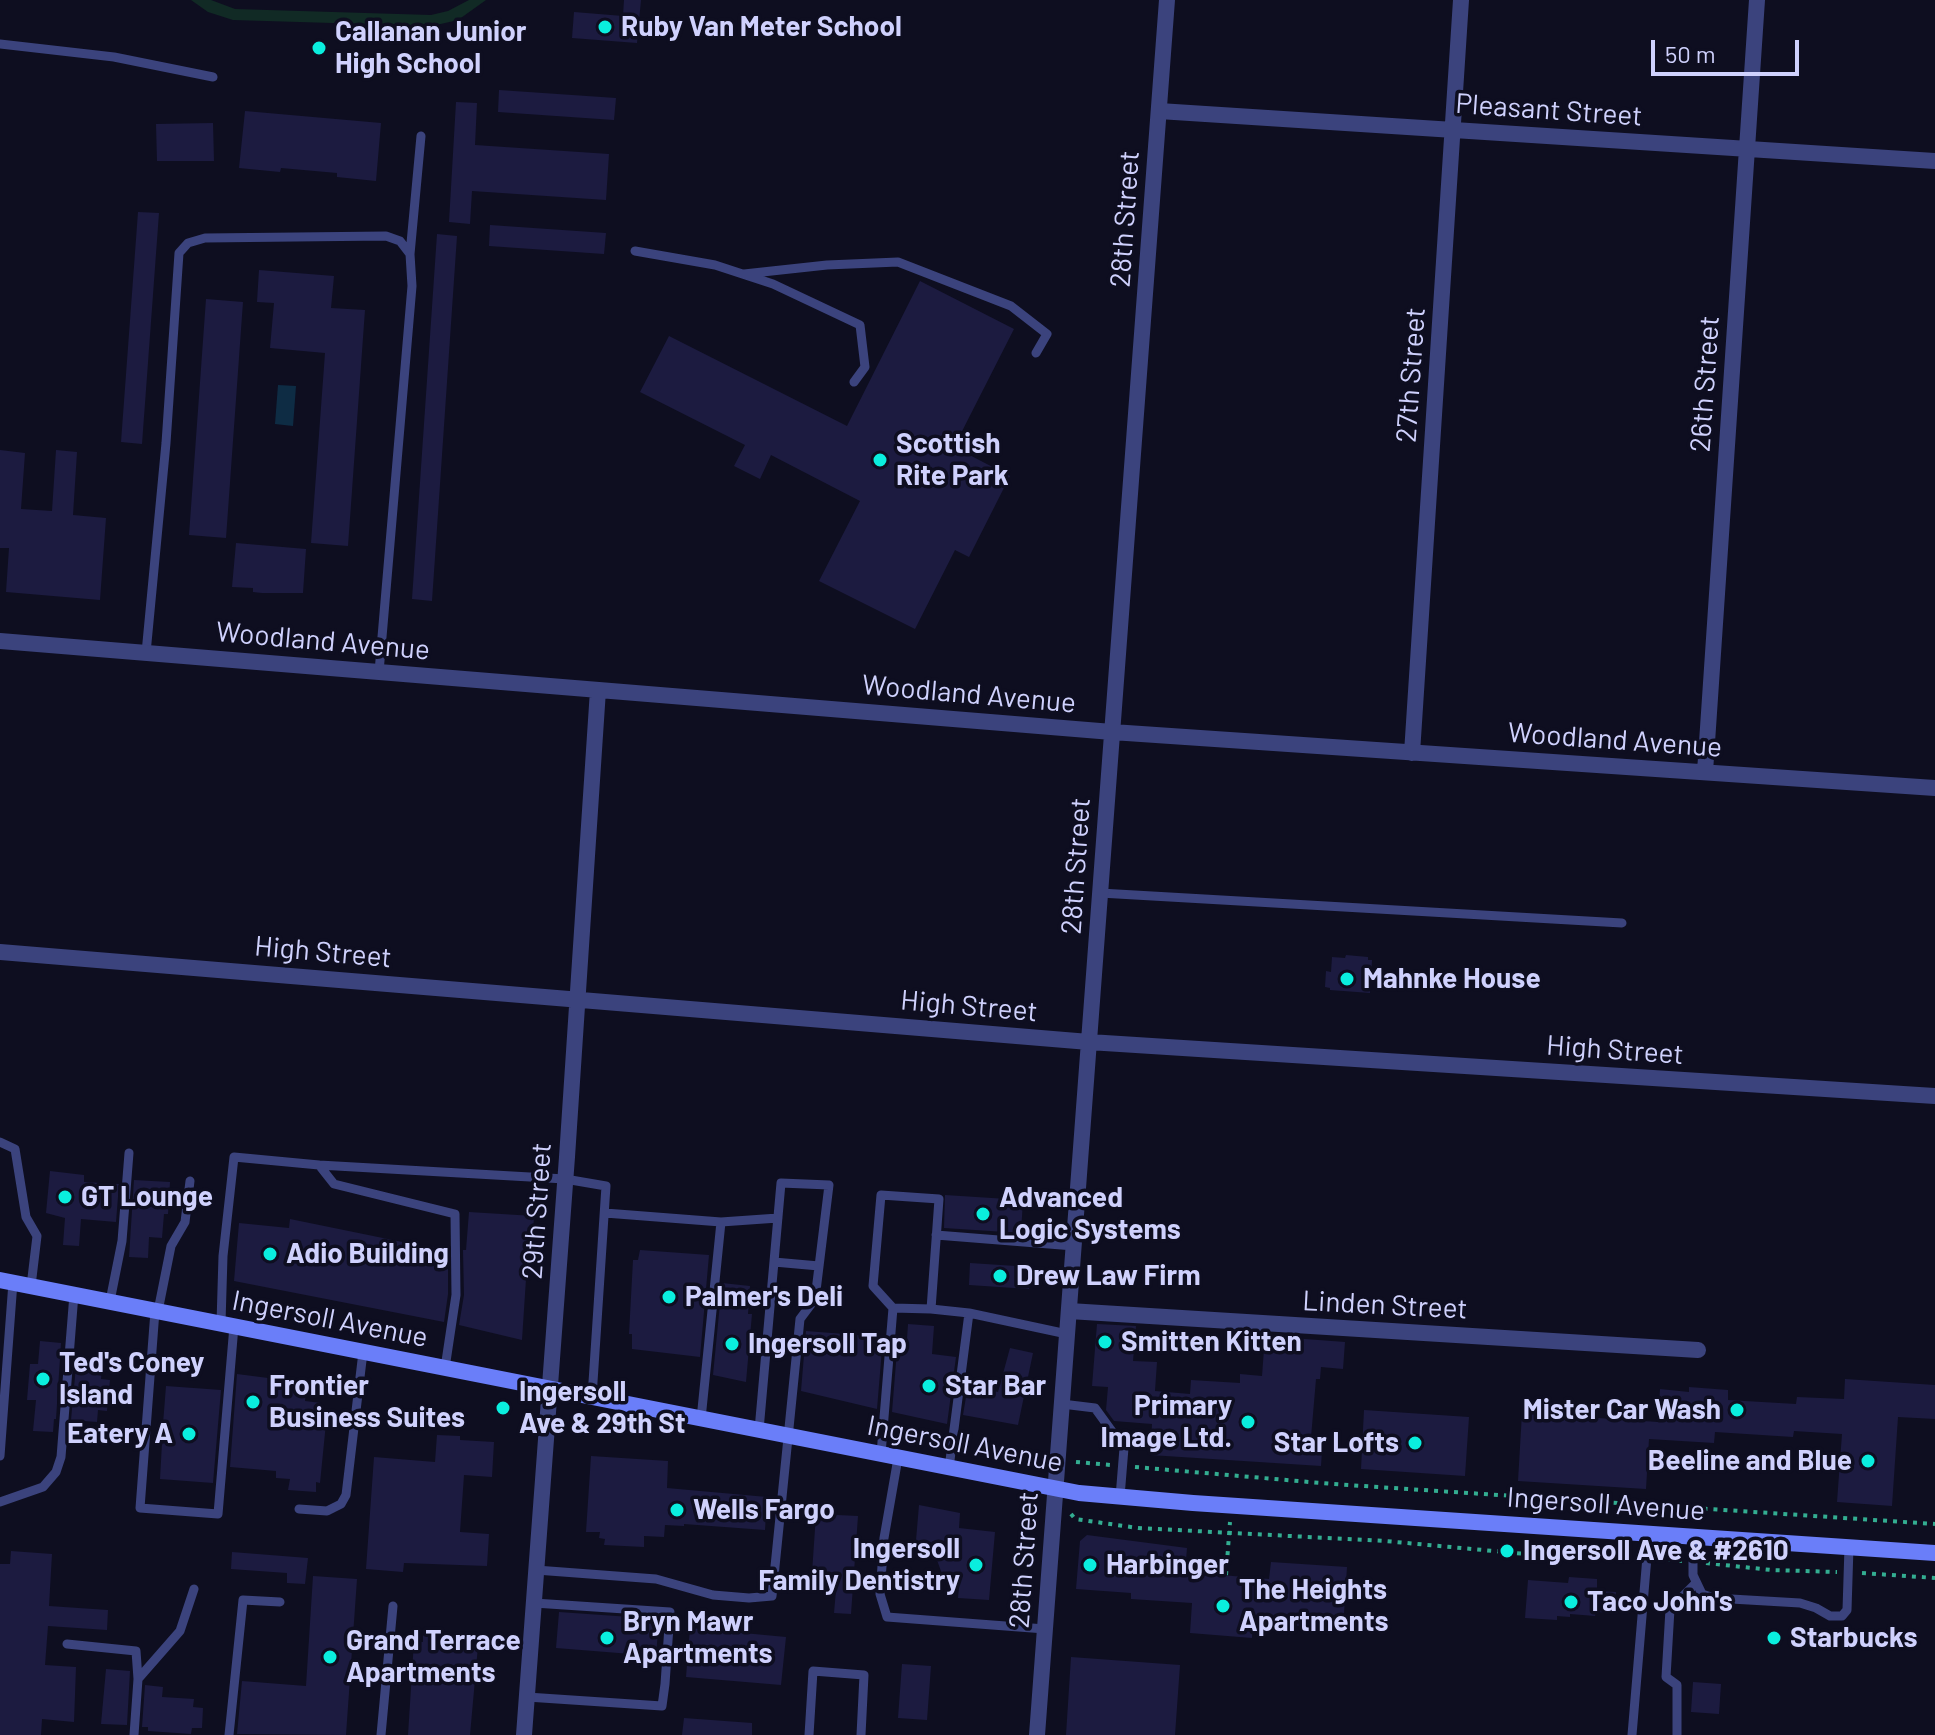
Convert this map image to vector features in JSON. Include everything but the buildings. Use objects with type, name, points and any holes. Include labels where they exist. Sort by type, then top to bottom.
[{"type":"main road","name":"Ingersoll Avenue","points":[[6,1281],[1055,1489],[1231,1506],[1935,1553]]},
{"type":"street","name":"28th Street","points":[[1037,1735],[1167,0]]},
{"type":"street","name":"27th Street","points":[[1412,753],[1461,0]]},
{"type":"street","name":"26th Street","points":[[1705,772],[1757,0]]},
{"type":"street","name":"Pleasant Street","points":[[1159,111],[1935,161]]},
{"type":"street","name":"Woodland Avenue","points":[[0,641],[1112,732],[1935,788]]},
{"type":"street","name":"29th Street","points":[[524,1735],[598,690]]},
{"type":"street","name":"High Street","points":[[0,952],[1089,1042],[1935,1096]]},
{"type":"street","name":"Linden Street","points":[[1069,1311],[1698,1350]]},
{"type":"lane","points":[[0,44],[114,57],[213,77]]},
{"type":"lane","points":[[379,672],[412,286],[410,254],[421,136]]},
{"type":"lane","points":[[146,653],[166,443],[179,253],[188,243],[205,238],[386,236],[400,241],[410,254]]},
{"type":"lane","points":[[635,251],[715,265],[744,274],[773,284],[860,325],[865,367],[854,382]]},
{"type":"lane","points":[[744,274],[827,265],[898,262],[1011,306],[1047,334],[1036,353]]},
{"type":"lane","points":[[1100,893],[1622,923]]},
{"type":"lane","points":[[0,1142],[15,1149],[26,1217],[37,1236],[31,1286]]},
{"type":"lane","points":[[110,1301],[122,1241],[129,1153]]},
{"type":"lane","points":[[190,1181],[185,1222],[171,1246],[156,1311],[140,1508],[218,1514],[228,1325],[223,1256],[234,1157],[565,1179],[606,1186],[592,1397]]},
{"type":"lane","points":[[319,1165],[334,1184],[455,1214],[456,1295],[445,1368]]},
{"type":"lane","points":[[536,1570],[656,1579],[713,1595],[772,1596],[800,1319],[815,1299],[829,1185],[781,1183],[759,1430]]},
{"type":"lane","points":[[931,1309],[939,1199],[881,1195],[873,1286],[893,1308],[969,1313],[1067,1334]]},
{"type":"lane","points":[[605,1213],[721,1222],[778,1218]]},
{"type":"lane","points":[[701,1419],[721,1222]]},
{"type":"lane","points":[[936,1235],[1074,1246]]},
{"type":"lane","points":[[774,1262],[819,1266]]},
{"type":"lane","points":[[0,1456],[6,1281]]},
{"type":"lane","points":[[0,1502],[43,1487],[59,1465],[74,1294]]},
{"type":"lane","points":[[881,1454],[893,1308]]},
{"type":"lane","points":[[949,1468],[969,1313]]},
{"type":"lane","points":[[299,1509],[327,1511],[341,1504],[346,1495],[363,1352]]},
{"type":"lane","points":[[1062,1404],[1095,1408],[1124,1448],[1120,1497]]},
{"type":"lane","points":[[898,1458],[884,1538],[880,1594],[887,1617],[1045,1629]]},
{"type":"lane","points":[[1632,1735],[1649,1533]]},
{"type":"lane","points":[[1693,1536],[1693,1575],[1702,1594],[1714,1598],[1800,1603],[1830,1616],[1842,1616],[1847,1610],[1849,1547]]},
{"type":"lane","points":[[1677,1735],[1677,1685],[1666,1677],[1670,1609],[1696,1583]]},
{"type":"lane","points":[[138,1679],[180,1631],[194,1589]]},
{"type":"lane","points":[[229,1735],[243,1600],[280,1602]]},
{"type":"lane","points":[[527,1697],[662,1706],[665,1684],[670,1612],[534,1603]]},
{"type":"lane","points":[[381,1735],[393,1606]]},
{"type":"lane","points":[[67,1644],[136,1651],[138,1679],[134,1735]]},
{"type":"lane","points":[[809,1735],[813,1671],[864,1675],[861,1735]]},
{"type":"path","points":[[1093,1463],[1347,1485],[1935,1524]]},
{"type":"path","points":[[1226,1575],[1231,1506]]},
{"type":"path","points":[[1075,1519],[1138,1528],[1385,1541],[1537,1555],[1935,1578]]},
{"type":"green space","points":[[191,0],[211,0],[235,9],[431,15],[448,11],[469,0],[486,0],[458,20],[432,26],[233,20],[208,12]]},
{"type":"water","points":[[278,385],[296,386],[293,426],[275,424]]},
{"type":"place","name":"Ruby Van Meter School","points":[[605,27]]},
{"type":"place","name":"Callanan Junior High School","points":[[319,48]]},
{"type":"place","name":"Scottish Rite Park","points":[[880,460]]},
{"type":"place","name":"Mahnke House","points":[[1347,979]]},
{"type":"place","name":"GT Lounge","points":[[65,1197]]},
{"type":"place","name":"Advanced Logic Systems","points":[[983,1214]]},
{"type":"place","name":"Adio Building","points":[[270,1254]]},
{"type":"place","name":"Drew Law Firm","points":[[1000,1276]]},
{"type":"place","name":"Palmer's Deli","points":[[669,1297]]},
{"type":"place","name":"Smitten Kitten","points":[[1105,1342]]},
{"type":"place","name":"Ingersoll Tap","points":[[732,1344]]},
{"type":"place","name":"Ted's Coney Island","points":[[43,1379]]},
{"type":"place","name":"Star Bar","points":[[929,1386]]},
{"type":"place","name":"Frontier Business Suites","points":[[253,1402]]},
{"type":"place","name":"Ingersoll Ave & 29th St","points":[[503,1408]]},
{"type":"place","name":"Mister Car Wash","points":[[1737,1410]]},
{"type":"place","name":"Primary Image Ltd.","points":[[1248,1422]]},
{"type":"place","name":"Eatery A","points":[[189,1434]]},
{"type":"place","name":"Star Lofts","points":[[1415,1443]]},
{"type":"place","name":"Beeline and Blue","points":[[1868,1461]]},
{"type":"place","name":"Wells Fargo","points":[[677,1510]]},
{"type":"place","name":"Ingersoll Ave & #2610","points":[[1507,1551]]},
{"type":"place","name":"Ingersoll Family Dentistry","points":[[976,1565]]},
{"type":"place","name":"Harbinger","points":[[1090,1565]]},
{"type":"place","name":"Taco John's","points":[[1571,1602]]},
{"type":"place","name":"The Heights Apartments","points":[[1223,1606]]},
{"type":"place","name":"Bryn Mawr Apartments","points":[[607,1638]]},
{"type":"place","name":"Starbucks","points":[[1774,1638]]},
{"type":"place","name":"Grand Terrace Apartments","points":[[330,1657]]}]
